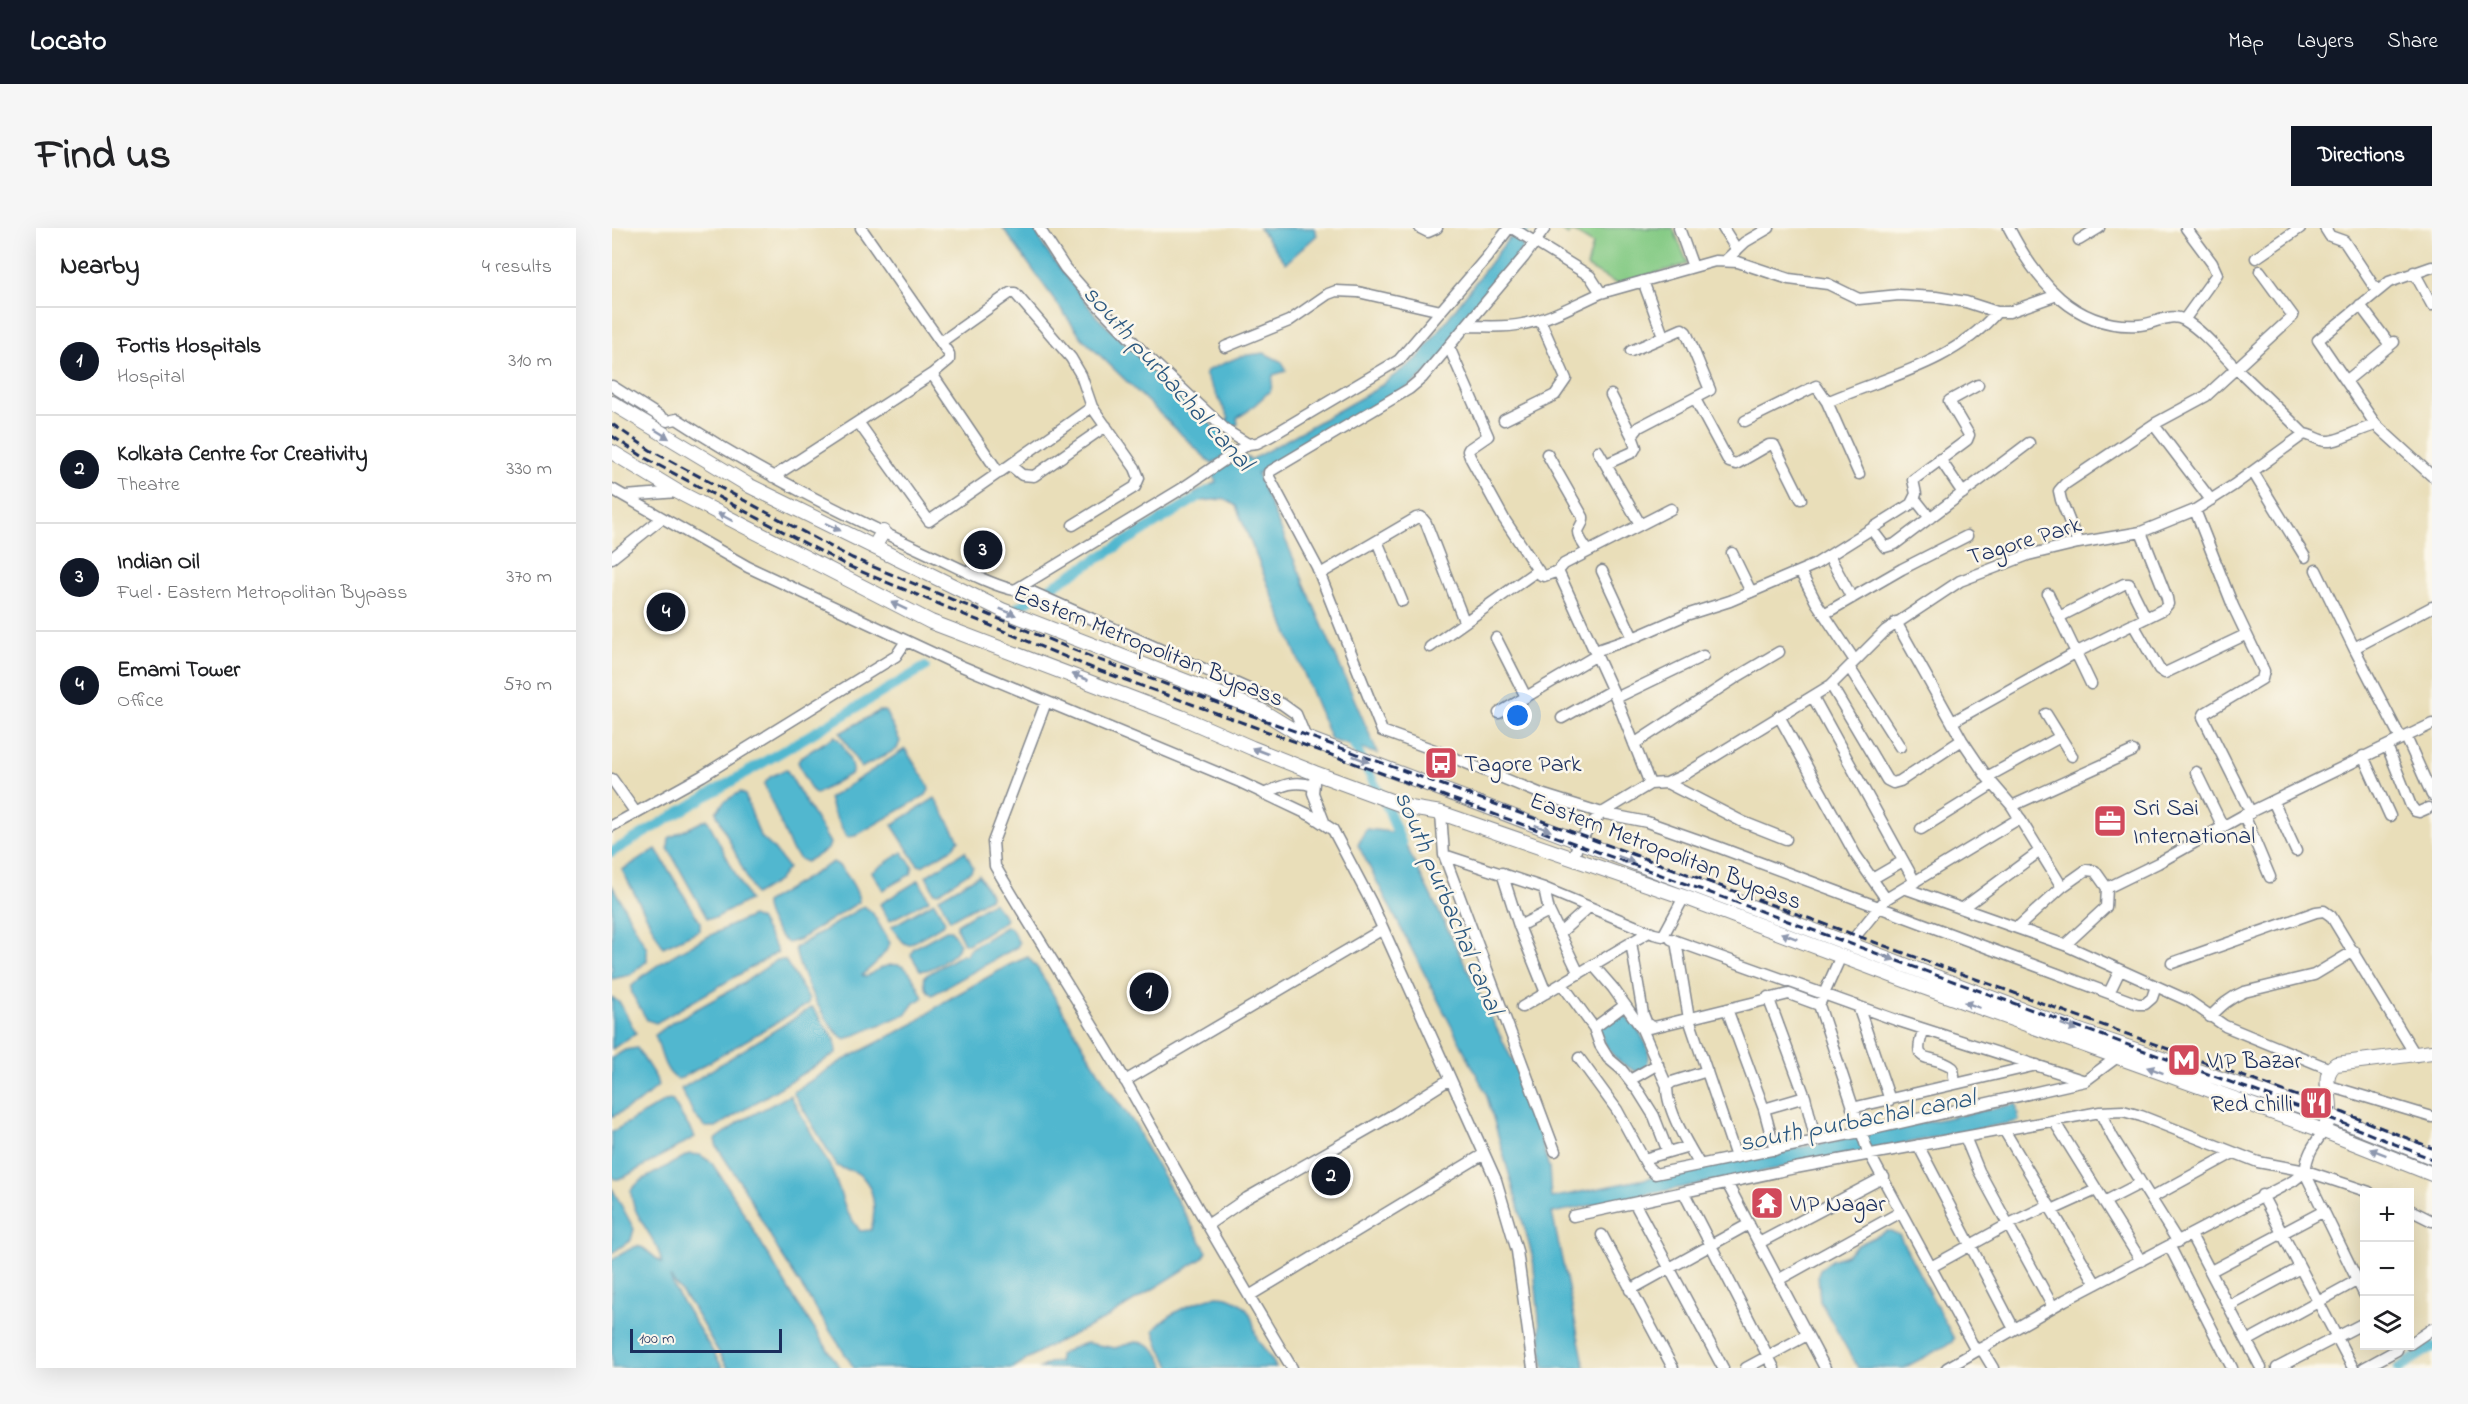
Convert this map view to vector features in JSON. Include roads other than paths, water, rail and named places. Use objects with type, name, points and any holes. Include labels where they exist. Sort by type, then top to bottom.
[{"type":"main road","name":"Eastern Metropolitan Bypass","points":[[612,403],[750,486],[1002,610],[1260,710],[1306,738],[2068,1027],[2330,1116],[2432,1157]]},
{"type":"main road","points":[[612,452],[678,492],[931,622],[1170,712],[1314,779],[1410,808],[1440,813],[1684,897],[2116,1058],[2137,1063],[2324,1131],[2432,1174]]},
{"type":"main road","points":[[874,547],[883,532]]},
{"type":"main road","points":[[2324,1131],[2330,1116],[2331,1098],[2326,1085],[2330,1069],[2336,1064],[2416,1056],[2432,1052]]},
{"type":"street","points":[[773,477],[932,374],[949,360],[949,354],[941,342],[861,228]]},
{"type":"street","points":[[1039,228],[1065,268],[1126,335],[1227,432],[1248,444]]},
{"type":"street","points":[[1420,228],[1428,232],[1437,228]]},
{"type":"street","points":[[1545,228],[1532,240],[1431,370],[1409,389],[1269,472],[1269,477],[1305,540],[1320,574],[1382,731],[1544,795],[1602,813],[1647,822],[1882,903],[2138,1004],[2145,1004],[2152,998],[2156,986]]},
{"type":"street","points":[[1679,228],[1693,267]]},
{"type":"street","points":[[1723,228],[1737,250]]},
{"type":"street","points":[[1726,260],[1769,228]]},
{"type":"street","points":[[2009,228],[2025,258],[2057,295],[2081,315],[2094,321],[2120,326],[2141,326],[2174,316],[2184,320],[2304,434],[2324,441],[2336,441],[2361,428],[2376,425]]},
{"type":"street","points":[[2079,240],[2099,228]]},
{"type":"street","points":[[2184,320],[2217,274],[2212,263],[2186,228]]},
{"type":"street","points":[[2256,258],[2300,228]]},
{"type":"street","points":[[2325,228],[2330,236],[2344,241],[2377,291]]},
{"type":"street","points":[[1025,590],[1233,453],[1248,444],[1264,440],[1390,366],[1410,350],[1512,229],[1590,276],[1601,293]]},
{"type":"street","points":[[1467,326],[1510,326],[1540,320],[1601,293],[1726,260],[1789,279],[1828,284],[1859,299],[1899,295],[1936,297],[1966,302],[1997,312],[2015,310],[2057,295]]},
{"type":"street","points":[[2432,267],[2388,282],[2318,340],[2376,425],[2432,476]]},
{"type":"street","points":[[2078,543],[2059,491],[2154,425],[2206,396],[2293,316],[2260,271]]},
{"type":"street","points":[[2414,272],[2432,305]]},
{"type":"street","points":[[1643,281],[1662,333],[1666,336]]},
{"type":"street","points":[[1225,346],[1289,321],[1336,291],[1358,292],[1441,311]]},
{"type":"street","points":[[941,342],[1010,293],[1015,293],[1077,367],[1092,407],[1135,468],[1139,478],[1136,487],[1073,525]]},
{"type":"street","points":[[2346,381],[2392,343],[2360,305]]},
{"type":"street","points":[[1827,402],[1942,357],[1970,339],[1997,312]]},
{"type":"street","points":[[1504,420],[1555,395],[1566,379],[1540,320]]},
{"type":"street","points":[[1631,351],[1682,329],[1690,338],[1710,390],[1639,427],[1634,430],[1632,436]]},
{"type":"street","points":[[1449,347],[1488,436],[1467,451],[1504,519],[1544,576],[1558,571],[1564,564],[1671,509]]},
{"type":"street","points":[[932,374],[999,473]]},
{"type":"street","points":[[1930,518],[1915,499],[1913,480],[1964,443],[1969,435],[1949,401],[1978,385]]},
{"type":"street","points":[[1745,421],[1816,386],[1827,402],[1859,474]]},
{"type":"street","points":[[612,387],[667,422],[677,419],[761,471],[883,532],[1009,589],[1025,590],[1282,704],[1296,714],[1306,738]]},
{"type":"street","points":[[1606,464],[1633,452],[1636,447],[1611,395]]},
{"type":"street","points":[[1695,399],[1729,462],[1736,464],[1769,445],[1774,445],[1801,499]]},
{"type":"street","points":[[858,422],[929,521],[1092,407]]},
{"type":"street","points":[[2154,425],[2211,500]]},
{"type":"street","points":[[1010,465],[1023,475],[1034,476],[1106,426]]},
{"type":"street","name":"Tagore Park","points":[[1573,858],[1575,840],[1602,813],[1650,784],[1668,783],[1832,685],[1872,641],[1944,590],[1976,573],[2013,560],[2078,543],[2141,532],[2195,510],[2253,472],[2304,434]]},
{"type":"street","points":[[1872,530],[1881,544],[1885,547],[1890,546],[2029,443]]},
{"type":"street","points":[[1598,450],[1640,524]]},
{"type":"street","points":[[1547,454],[1583,517],[1579,536],[1588,551]]},
{"type":"street","points":[[1941,459],[1963,493]]},
{"type":"street","points":[[750,486],[761,471]]},
{"type":"street","points":[[2253,472],[2305,557]]},
{"type":"street","points":[[612,489],[748,567],[906,641],[1264,794],[1326,824]]},
{"type":"street","points":[[625,496],[678,492]]},
{"type":"street","points":[[1499,713],[1596,653],[1677,618],[1751,592],[1800,571],[1872,530],[1915,499]]},
{"type":"street","points":[[2195,510],[2245,635],[2264,676],[2205,713],[2203,717],[2247,814],[2270,877]]},
{"type":"street","points":[[1320,574],[1421,517],[1426,523],[1464,621]]},
{"type":"street","points":[[612,558],[661,519]]},
{"type":"street","points":[[1952,722],[2077,652],[2164,609],[2168,604],[2141,532]]},
{"type":"street","points":[[1824,614],[1910,564],[1967,536]]},
{"type":"street","points":[[1377,541],[1402,601]]},
{"type":"street","points":[[1732,553],[1751,592]]},
{"type":"street","points":[[1829,556],[1852,597]]},
{"type":"street","points":[[1430,647],[1538,570]]},
{"type":"street","points":[[2316,570],[2354,648],[2404,738],[2432,795]]},
{"type":"street","points":[[1558,571],[1614,694],[1650,784]]},
{"type":"street","points":[[1602,571],[1633,638]]},
{"type":"street","points":[[1800,571],[1900,747]]},
{"type":"street","points":[[2059,617],[2128,584],[2146,618]]},
{"type":"street","points":[[2048,594],[2091,684]]},
{"type":"street","points":[[2354,648],[2432,607]]},
{"type":"street","points":[[1896,622],[1962,740],[1990,781],[2012,806],[2062,887]]},
{"type":"street","points":[[2133,624],[2159,669],[2165,673],[2245,635]]},
{"type":"street","points":[[1496,638],[1526,697]]},
{"type":"street","points":[[612,826],[720,765],[896,656],[906,641]]},
{"type":"street","points":[[1634,744],[1779,652]]},
{"type":"street","points":[[1562,718],[1703,656]]},
{"type":"street","points":[[1832,685],[1887,780],[1893,783],[1900,781],[1962,740]]},
{"type":"street","points":[[1813,697],[1915,882]]},
{"type":"street","points":[[1046,702],[993,842],[992,853],[995,866],[1125,1081],[1159,1144],[1209,1224],[1292,1368]]},
{"type":"street","points":[[2046,714],[2072,756]]},
{"type":"street","points":[[1779,716],[1855,854],[1872,879],[1882,903]]},
{"type":"street","points":[[2106,888],[2158,863],[2247,814],[2432,724]]},
{"type":"street","points":[[1922,829],[1990,781],[2060,737]]},
{"type":"street","points":[[2387,746],[2411,806],[2419,812],[2428,807]]},
{"type":"street","points":[[2012,806],[2133,751]]},
{"type":"street","points":[[2363,756],[2390,816]]},
{"type":"street","points":[[2196,772],[2223,827]]},
{"type":"street","points":[[612,778],[636,813]]},
{"type":"street","points":[[1264,794],[1294,782],[1314,779],[1315,802],[1326,824],[1339,841],[1383,929],[1496,1180],[1517,1251],[1533,1368]]},
{"type":"street","points":[[1668,783],[1743,822],[1786,839]]},
{"type":"street","points":[[2273,801],[2296,851]]},
{"type":"street","points":[[1440,813],[1443,850],[1555,1151]]},
{"type":"street","points":[[1850,943],[1882,903],[2020,819]]},
{"type":"street","points":[[1443,850],[1676,942],[1924,1029],[2085,1081]]},
{"type":"street","points":[[1962,908],[2040,850]]},
{"type":"street","points":[[1872,879],[1903,861]]},
{"type":"street","points":[[2017,928],[2062,887],[2091,869],[2095,871],[2106,888],[2106,907],[2065,945]]},
{"type":"street","points":[[1502,873],[1519,926],[1546,993]]},
{"type":"street","points":[[1544,888],[1549,911],[1579,974]]},
{"type":"street","points":[[1904,888],[2065,945],[2189,1001],[2225,1026],[2330,1069]]},
{"type":"street","points":[[1663,936],[1684,897]]},
{"type":"street","points":[[1560,933],[1589,907]]},
{"type":"street","points":[[1519,926],[1549,911]]},
{"type":"street","points":[[2172,963],[2324,911],[2331,916],[2354,951],[2416,1056]]},
{"type":"street","points":[[1125,1081],[1383,929]]},
{"type":"street","points":[[1522,1007],[1649,932]]},
{"type":"street","points":[[1631,942],[1642,1014],[1647,1024],[1654,1027]]},
{"type":"street","points":[[1676,942],[1689,1018],[1736,1157]]},
{"type":"street","points":[[2210,1017],[2223,1003],[2233,997],[2244,992],[2314,975],[2354,951]]},
{"type":"street","points":[[1840,956],[1819,1005],[1861,1134],[1931,1267],[1979,1349],[1993,1368]]},
{"type":"street","points":[[1593,965],[1642,1029],[1667,1086],[1675,1116],[1700,1165]]},
{"type":"street","points":[[2109,993],[2120,970]]},
{"type":"street","points":[[1562,984],[1594,1028],[1608,1058],[1630,1080],[1654,1116],[1668,1152]]},
{"type":"street","points":[[1642,1029],[1789,994],[1819,1005]]},
{"type":"street","points":[[1767,998],[1805,1097],[1816,1141]]},
{"type":"street","points":[[1594,1028],[1625,1005]]},
{"type":"street","points":[[1858,1006],[1890,1100]]},
{"type":"street","points":[[1727,1009],[1764,1109],[1775,1150]]},
{"type":"street","points":[[1924,1029],[1918,1046],[1919,1052],[1922,1056],[1953,1068],[1955,1084]]},
{"type":"street","points":[[1579,1058],[1617,1110],[1644,1159],[1655,1174],[1861,1134],[2085,1081],[2116,1058]]},
{"type":"street","points":[[1630,1080],[1658,1064]]},
{"type":"street","points":[[1852,1108],[2037,1065]]},
{"type":"street","points":[[1667,1086],[1672,1082],[1707,1071]]},
{"type":"street","points":[[1209,1224],[1247,1198],[1386,1119],[1450,1079]]},
{"type":"street","points":[[2326,1085],[2432,1117]]},
{"type":"street","points":[[1764,1109],[1805,1097]]},
{"type":"street","points":[[1573,1216],[1869,1152],[2100,1112],[2123,1111],[2270,1166],[2306,1170],[2360,1189]]},
{"type":"street","points":[[2100,1112],[2113,1138],[2151,1198],[2232,1368]]},
{"type":"street","points":[[2054,1121],[2141,1261]]},
{"type":"street","points":[[2004,1130],[2096,1284]]},
{"type":"street","points":[[1947,1368],[2053,1307],[2262,1195],[2293,1181],[2306,1170],[2311,1151],[2324,1131]]},
{"type":"street","points":[[1965,1137],[1979,1172],[2053,1307]]},
{"type":"street","points":[[1918,1145],[2014,1329]]},
{"type":"street","points":[[1644,1159],[1689,1146]]},
{"type":"street","points":[[2151,1198],[2233,1153]]},
{"type":"street","points":[[1249,1296],[1484,1154]]},
{"type":"street","points":[[2306,1170],[2360,1285]]},
{"type":"street","points":[[1759,1243],[1884,1177]]},
{"type":"street","points":[[1727,1183],[1824,1368]]},
{"type":"street","points":[[2104,1202],[2141,1184]]},
{"type":"street","points":[[1931,1267],[2009,1224],[2096,1190]]},
{"type":"street","points":[[1684,1193],[1774,1368]]},
{"type":"street","points":[[2262,1195],[2353,1368]]},
{"type":"street","points":[[1635,1204],[1723,1368]]},
{"type":"street","points":[[2211,1271],[2324,1211]]},
{"type":"street","points":[[1778,1280],[1901,1212]]},
{"type":"street","points":[[2414,1212],[2432,1221]]},
{"type":"street","points":[[1630,1290],[1749,1224]]},
{"type":"street","points":[[2192,1234],[2260,1368]]},
{"type":"street","points":[[1602,1235],[1673,1368]]},
{"type":"street","points":[[2229,1306],[2300,1268]]},
{"type":"street","points":[[2247,1341],[2358,1280]]},
{"type":"street","points":[[2277,1368],[2360,1325]]},
{"type":"street","points":[[2414,1342],[2432,1329]]},
{"type":"street","points":[[1746,1368],[1807,1335]]},
{"type":"street","points":[[2364,1368],[2390,1350]]},
{"type":"water","points":[[1003,228],[1035,228],[1045,249],[1097,317],[1237,449],[1212,464],[1081,337]]},
{"type":"water","points":[[1259,228],[1314,228],[1317,235],[1286,263]]},
{"type":"water","points":[[1509,238],[1524,246],[1438,363],[1410,386],[1257,474],[1378,754],[1331,740],[1236,506],[1225,499],[1202,501],[1194,494],[1216,482],[1212,473],[1241,454],[1251,460],[1373,391],[1418,358]]},
{"type":"water","points":[[1264,353],[1282,362],[1286,371],[1273,375],[1271,390],[1237,418],[1238,424],[1227,430],[1223,424],[1229,418],[1205,374],[1208,370],[1241,356]]},
{"type":"water","points":[[879,711],[885,711],[900,741],[897,749],[861,768],[840,733]]},
{"type":"water","points":[[835,736],[847,753],[852,773],[816,794],[810,788],[798,762],[801,757]]},
{"type":"water","points":[[905,749],[927,783],[929,790],[926,795],[855,836],[847,837],[833,812],[829,798]]},
{"type":"water","points":[[786,769],[830,843],[828,849],[806,862],[792,850],[764,784],[770,777]]},
{"type":"water","points":[[740,792],[745,795],[760,836],[773,848],[788,868],[778,881],[755,895],[716,812],[725,801]]},
{"type":"water","points":[[935,798],[959,840],[953,848],[922,866],[918,865],[892,825]]},
{"type":"water","points":[[707,819],[749,900],[715,918],[707,918],[668,848],[669,838]]},
{"type":"water","points":[[1366,829],[1400,833],[1524,1084],[1549,1168],[1551,1198],[2016,1104],[2019,1121],[1552,1213],[1585,1368],[1544,1368],[1533,1258],[1486,1093],[1358,845]]},
{"type":"water","points":[[656,849],[700,922],[700,930],[663,947],[622,870]]},
{"type":"water","points":[[965,851],[973,867],[971,871],[938,893],[934,892],[926,876]]},
{"type":"water","points":[[902,852],[913,867],[911,874],[883,890],[872,872]]},
{"type":"water","points":[[833,862],[850,879],[859,902],[800,939],[788,943],[772,925],[765,903]]},
{"type":"water","points":[[979,875],[990,898],[950,920],[939,898]]},
{"type":"water","points":[[919,880],[929,900],[889,921],[880,904]]},
{"type":"water","points":[[612,885],[647,949],[647,961],[630,975],[612,979]]},
{"type":"water","points":[[934,902],[945,921],[944,924],[909,945],[904,943],[891,927]]},
{"type":"water","points":[[993,902],[1006,918],[1005,921],[968,944],[964,943],[957,924]]},
{"type":"water","points":[[864,906],[872,912],[890,943],[882,957],[862,975],[866,977],[877,970],[895,964],[902,966],[913,977],[923,998],[914,1003],[906,1014],[846,1039],[830,1025],[814,998],[801,970],[795,948]]},
{"type":"water","points":[[752,916],[759,919],[778,952],[656,1023],[647,1020],[632,994],[631,987],[672,956]]},
{"type":"water","points":[[1007,926],[1011,928],[1019,943],[1017,947],[932,995],[928,991],[925,976],[962,954],[966,955],[969,949]]},
{"type":"water","points":[[946,930],[951,930],[960,944],[958,948],[937,966],[920,970],[911,955],[914,948]]},
{"type":"water","points":[[1028,957],[1038,969],[1110,1091],[1137,1127],[1143,1142],[1207,1252],[1203,1258],[1105,1319],[1045,1348],[1013,1368],[854,1368],[780,1253],[715,1140],[741,1121],[790,1095],[832,1170],[847,1212],[860,1231],[871,1230],[874,1206],[871,1190],[862,1177],[855,1172],[837,1166],[793,1092],[840,1062],[913,1024],[944,1002],[1009,965]]},
{"type":"water","points":[[777,960],[785,960],[809,999],[808,1004],[682,1078],[677,1079],[672,1075],[665,1066],[655,1035],[673,1022],[740,985]]},
{"type":"water","points":[[612,997],[620,1003],[636,1033],[612,1049]]},
{"type":"water","points":[[812,1007],[835,1040],[836,1053],[716,1127],[705,1127],[695,1116],[681,1089]]},
{"type":"water","points":[[1620,1013],[1636,1028],[1648,1049],[1647,1064],[1637,1072],[1616,1059],[1604,1042],[1597,1026]]},
{"type":"water","points":[[637,1048],[656,1078],[658,1086],[641,1101],[612,1117],[612,1058],[625,1050]]},
{"type":"water","points":[[672,1100],[695,1137],[621,1179],[615,1179],[612,1175],[612,1132],[665,1101]]},
{"type":"water","points":[[689,1154],[700,1155],[711,1162],[790,1292],[840,1368],[728,1368],[691,1305],[670,1277],[676,1292],[723,1368],[612,1368],[612,1260],[629,1249],[639,1246],[662,1263],[655,1244],[635,1209],[631,1190],[640,1181]]},
{"type":"water","points":[[612,1188],[634,1229],[631,1240],[612,1253]]},
{"type":"water","points":[[1887,1231],[1899,1235],[1954,1339],[1951,1343],[1904,1368],[1858,1368],[1820,1301],[1818,1275],[1820,1269],[1832,1260],[1846,1255],[1858,1245]]},
{"type":"water","points":[[1217,1296],[1236,1300],[1246,1308],[1252,1319],[1257,1338],[1276,1368],[1172,1368],[1160,1349],[1154,1330],[1182,1308]]},
{"type":"water","points":[[1135,1342],[1151,1346],[1158,1353],[1166,1368],[1040,1368],[1049,1363],[1059,1362],[1059,1355],[1076,1346],[1087,1343],[1115,1348]]},
{"type":"waterway","points":[[1507,252],[1526,228]]},
{"type":"waterway","points":[[1010,612],[1210,490]]},
{"type":"waterway","points":[[612,852],[925,667]]},
{"type":"waterway","name":"south purbachal canal","points":[[1348,734],[1388,809],[1402,844]]},
{"type":"waterway","points":[[2399,1368],[2432,1347]]},
{"type":"railway","points":[[612,424],[650,450],[852,558],[1091,657],[2344,1113],[2432,1148]]},
{"type":"railway","points":[[612,436],[645,458],[848,566],[1087,666],[2340,1122],[2432,1159]]},
{"type":"place","name":"Indian Oil","points":[[983,550]]},
{"type":"place","name":"Emami Tower","points":[[666,612]]},
{"type":"place","name":"Tagore Park","points":[[1441,763]]},
{"type":"place","name":"Sri Sai International","points":[[2110,821]]},
{"type":"place","name":"Fortis Hospitals","points":[[1149,992]]},
{"type":"place","name":"VIP Bazar","points":[[2184,1060]]},
{"type":"place","name":"Red chilli","points":[[2316,1103]]},
{"type":"place","name":"Kolkata Centre for Creativity","points":[[1331,1176]]},
{"type":"place","name":"VIP Nagar","points":[[1767,1203]]}]
